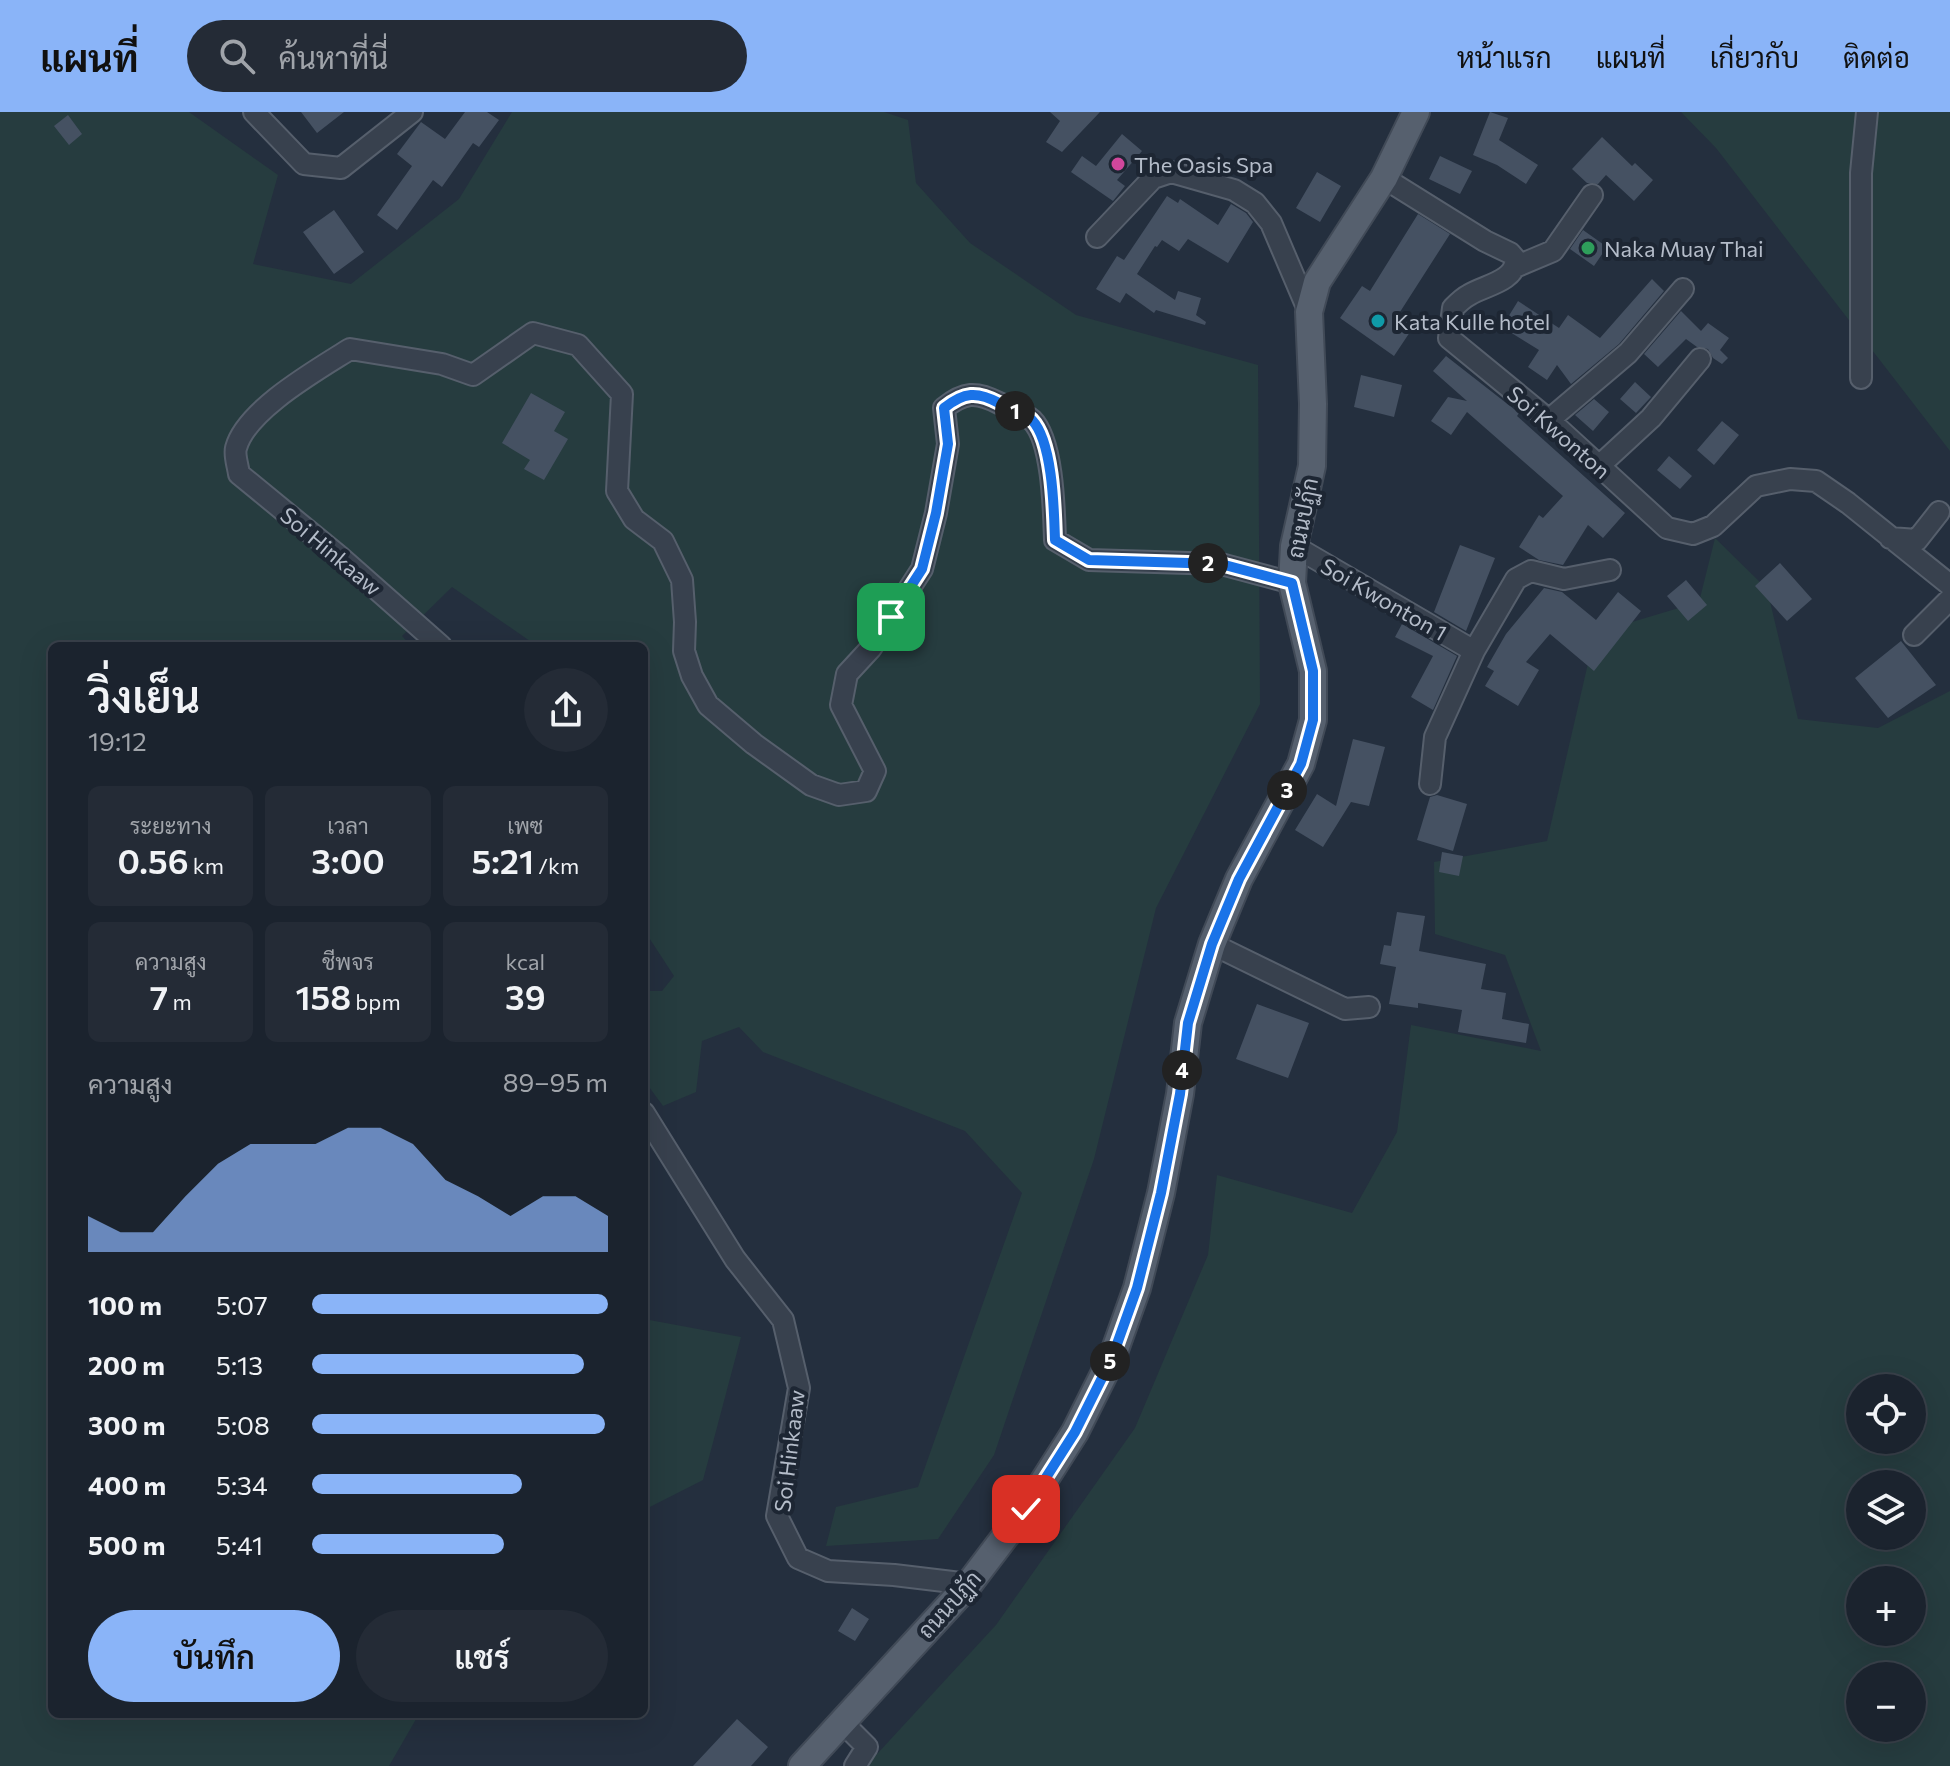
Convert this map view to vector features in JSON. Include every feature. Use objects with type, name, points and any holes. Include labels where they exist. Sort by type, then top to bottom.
[{"type":"main road","name":"ถนนปฏัก","points":[[802,1766],[969,1584],[1026,1509],[1075,1432],[1112,1358],[1137,1288],[1161,1193],[1180,1094],[1188,1023],[1212,944],[1239,879],[1301,764],[1313,720],[1313,671],[1292,583],[1294,546],[1312,466],[1309,312],[1317,282],[1384,178],[1416,112]]},
{"type":"street","points":[[254,112],[304,164],[341,168],[412,112]]},
{"type":"street","points":[[1861,378],[1861,173],[1867,112]]},
{"type":"street","points":[[1097,237],[1153,178],[1171,172],[1234,190],[1255,203],[1271,223],[1309,312]]},
{"type":"street","points":[[1384,178],[1485,241],[1510,253],[1516,260],[1515,267]]},
{"type":"street","points":[[1515,267],[1553,251],[1592,195]]},
{"type":"street","name":"Soi Kwonton","points":[[1515,267],[1509,276],[1467,295],[1453,308],[1449,338],[1549,420],[1667,528],[1693,534],[1713,526],[1756,486],[1790,479],[1816,481],[1890,538]]},
{"type":"street","points":[[1549,420],[1628,353],[1683,289]]},
{"type":"street","name":"Soi Hinkaaw","points":[[436,642],[239,474],[235,449],[252,419],[297,382],[350,349],[442,364],[473,375],[533,333],[578,345],[622,394],[617,491],[634,519],[663,541],[682,580],[684,651],[692,676],[708,705],[811,785],[839,795],[866,791],[875,771],[841,705],[847,674],[871,648],[922,569],[948,444],[944,408],[959,396],[984,394],[1032,421],[1048,455],[1055,540],[1089,560],[1221,564],[1292,583]]},
{"type":"street","points":[[1599,466],[1651,418],[1700,359]]},
{"type":"street","points":[[1890,538],[1917,540],[1939,512]]},
{"type":"street","points":[[1890,538],[1950,585]]},
{"type":"street","name":"Soi Kwonton 1","points":[[1294,546],[1474,651]]},
{"type":"street","points":[[1430,784],[1435,737],[1474,651],[1516,579],[1531,571],[1564,579],[1610,570]]},
{"type":"street","points":[[1914,635],[1950,599]]},
{"type":"street","points":[[1212,944],[1345,1009],[1369,1007]]},
{"type":"street","name":"Soi Hinkaaw","points":[[648,1119],[735,1259],[783,1320],[799,1388],[777,1516],[798,1558],[828,1571],[969,1584]]},
{"type":"street","points":[[841,1721],[867,1747],[855,1766]]},
{"type":"green space","points":[[0,112],[189,112],[278,175],[253,264],[351,284],[459,199],[512,112],[884,112],[908,120],[916,183],[970,243],[1076,315],[1258,365],[1260,704],[1156,908],[1094,1159],[994,1455],[938,1539],[826,1546],[836,1507],[918,1487],[1022,1193],[965,1131],[763,1052],[739,1027],[702,1041],[696,1092],[663,1106],[648,1085],[648,991],[662,991],[674,976],[648,936],[648,642],[531,642],[452,587],[402,636],[407,642],[48,642],[48,1718],[417,1718],[389,1766],[0,1766]]},
{"type":"green space","points":[[1681,112],[1950,112],[1950,451],[1716,148]]},
{"type":"green space","points":[[1715,538],[1767,589],[1798,719],[1878,728],[1950,691],[1950,1766],[866,1766],[996,1625],[1135,1428],[1208,1255],[1217,1175],[1352,1213],[1397,1132],[1411,1025],[1541,1051],[1505,955],[1435,934],[1434,862],[1547,841],[1595,633],[1699,602]]},
{"type":"green space","points":[[648,1320],[741,1337],[703,1480],[648,1508]]},
{"type":"building","points":[[301,112],[344,112],[317,133]]},
{"type":"building","points":[[465,112],[487,112],[499,120],[479,147],[473,143],[442,187],[433,180],[397,230],[377,215],[412,166],[397,154],[421,122],[445,139]]},
{"type":"building","points":[[1050,112],[1100,112],[1062,152],[1046,142],[1060,121]]},
{"type":"building","points":[[1490,112],[1508,118],[1499,140],[1538,165],[1526,184],[1497,165],[1473,155]]},
{"type":"building","points":[[68,115],[82,134],[69,145],[54,126]]},
{"type":"building","points":[[1122,134],[1142,151],[1117,180],[1125,186],[1113,201],[1071,172],[1082,156],[1096,166]]},
{"type":"building","points":[[1602,137],[1632,166],[1635,163],[1653,180],[1634,201],[1606,175],[1598,184],[1587,183],[1572,169]]},
{"type":"building","points":[[1440,156],[1472,171],[1460,194],[1429,179]]},
{"type":"building","points":[[1317,172],[1341,186],[1320,222],[1296,208]]},
{"type":"building","points":[[1167,196],[1178,203],[1180,199],[1218,225],[1231,204],[1246,213],[1253,222],[1228,263],[1188,239],[1179,251],[1162,240],[1137,274],[1175,300],[1178,291],[1201,298],[1196,315],[1206,322],[1205,325],[1156,310],[1154,313],[1126,293],[1120,303],[1096,289],[1117,256],[1124,260]]},
{"type":"building","points":[[334,210],[364,252],[334,274],[303,232]]},
{"type":"building","points":[[1418,214],[1450,234],[1400,312],[1416,323],[1394,356],[1340,318],[1362,286],[1370,291]]},
{"type":"building","name":"Naka Muay Thai","points":[[1583,230],[1607,247],[1594,266],[1570,249]]},
{"type":"building","points":[[1652,279],[1664,291],[1619,344],[1571,384],[1557,365],[1547,380],[1528,367],[1539,350],[1502,327],[1518,301],[1559,328],[1568,315],[1600,338]]},
{"type":"building","points":[[1681,311],[1701,331],[1708,323],[1729,338],[1720,350],[1728,358],[1722,364],[1713,358],[1708,349],[1697,347],[1686,339],[1658,367],[1644,354]]},
{"type":"building","points":[[1446,356],[1519,413],[1517,416],[1625,513],[1603,538],[1588,525],[1563,565],[1539,560],[1519,547],[1539,515],[1543,518],[1563,496],[1467,412],[1451,435],[1431,421],[1448,397],[1467,401],[1433,371]]},
{"type":"building","points":[[1361,375],[1402,385],[1394,417],[1354,407]]},
{"type":"building","points":[[1635,382],[1651,397],[1636,413],[1620,399]]},
{"type":"building","points":[[531,393],[565,412],[554,431],[568,439],[544,480],[524,469],[530,460],[502,443]]},
{"type":"building","points":[[1594,399],[1609,412],[1593,431],[1575,415]]},
{"type":"building","points":[[1722,421],[1739,435],[1714,465],[1697,450]]},
{"type":"building","points":[[1669,456],[1692,476],[1680,489],[1657,470]]},
{"type":"building","points":[[1460,545],[1495,558],[1466,631],[1434,612]]},
{"type":"building","points":[[1780,563],[1812,599],[1787,621],[1755,586]]},
{"type":"building","points":[[1686,580],[1707,605],[1688,621],[1667,596]]},
{"type":"building","points":[[1544,588],[1562,592],[1596,620],[1618,592],[1641,611],[1594,671],[1550,634],[1526,662],[1539,670],[1518,706],[1485,686],[1494,671],[1487,667],[1506,634]]},
{"type":"building","points":[[1402,624],[1457,656],[1433,710],[1411,697],[1433,656],[1395,637]]},
{"type":"building","points":[[1901,641],[1936,685],[1888,718],[1855,678]]},
{"type":"building","points":[[1353,739],[1385,747],[1369,806],[1351,802],[1323,847],[1295,830],[1317,794],[1336,806]]},
{"type":"building","points":[[1437,795],[1467,804],[1453,851],[1417,840],[1430,797]]},
{"type":"building","points":[[1442,852],[1463,856],[1459,876],[1439,872]]},
{"type":"building","points":[[1397,912],[1425,916],[1419,951],[1486,964],[1481,989],[1506,993],[1502,1019],[1529,1024],[1526,1043],[1458,1032],[1462,1010],[1418,1003],[1418,1008],[1389,1004],[1396,967],[1380,964],[1384,945],[1391,946]]},
{"type":"building","points":[[1257,1004],[1309,1023],[1288,1078],[1236,1059]]},
{"type":"building","points":[[852,1608],[869,1619],[855,1641],[838,1631]]},
{"type":"building","points":[[737,1719],[768,1747],[751,1766],[693,1766]]},
{"type":"place","name":"The Oasis Spa","points":[[1118,164]]},
{"type":"place","name":"Naka Muay Thai","points":[[1588,248]]},
{"type":"place","name":"Kata Kulle hotel","points":[[1378,321]]},
{"type":"route","points":[[891,617],[922,569],[948,444],[944,408],[959,396],[984,394],[1032,421],[1048,455],[1055,540],[1089,560],[1221,564],[1292,583],[1313,671],[1313,720],[1301,764],[1239,879],[1212,944],[1188,1023],[1180,1094],[1161,1193],[1137,1288],[1112,1358],[1075,1432],[1026,1509]]}]
